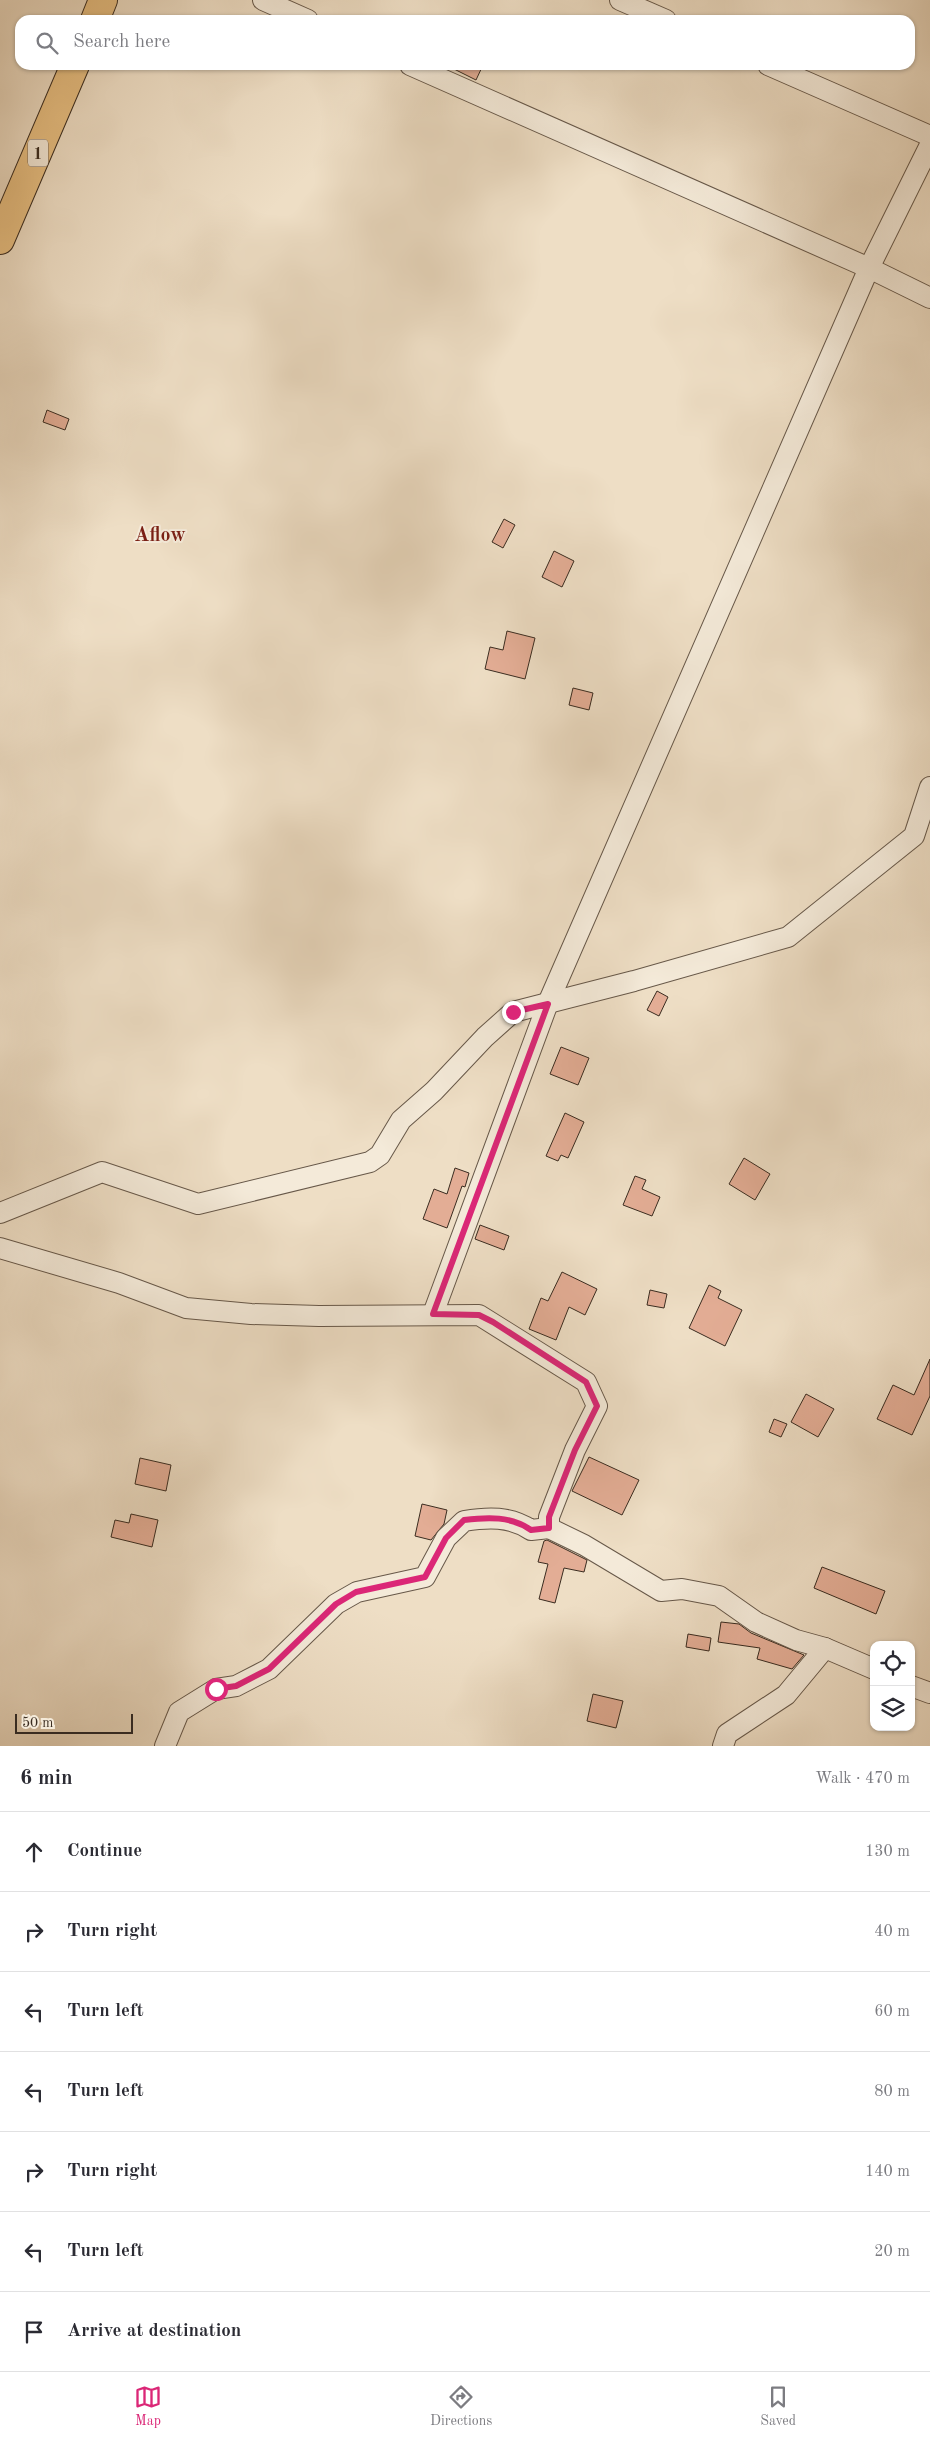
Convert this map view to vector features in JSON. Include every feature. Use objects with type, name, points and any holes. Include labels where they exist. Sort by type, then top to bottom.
[{"type":"highway","points":[[97,15],[103,0]]},
{"type":"highway","name":"1","points":[[0,240],[73,70]]},
{"type":"street","points":[[263,0],[297,15]]},
{"type":"street","points":[[620,0],[654,15]]},
{"type":"street","points":[[421,70],[869,268],[930,298]]},
{"type":"street","points":[[779,70],[930,136]]},
{"type":"street","points":[[433,1314],[548,1004],[869,268],[930,145]]},
{"type":"street","points":[[0,1213],[102,1172],[198,1204],[370,1162],[380,1155],[401,1120],[434,1090],[484,1037],[513,1012],[788,937],[914,836],[930,787]]},
{"type":"street","points":[[0,1248],[120,1284],[186,1308],[251,1314],[309,1316],[479,1315],[586,1382],[597,1406],[575,1450],[549,1517],[549,1528]]},
{"type":"street","points":[[164,1746],[179,1712],[216,1689],[236,1686],[269,1669],[336,1604],[356,1592],[425,1577],[446,1538],[464,1520],[497,1518],[519,1521],[531,1530],[549,1528],[584,1545],[661,1591],[682,1588],[719,1596],[756,1622],[796,1640],[825,1648],[870,1667]]},
{"type":"street","points":[[723,1746],[727,1734],[786,1695],[825,1648]]},
{"type":"street","points":[[915,1688],[930,1694]]},
{"type":"building","points":[[456,70],[481,70],[476,80]]},
{"type":"building","points":[[47,410],[69,419],[65,430],[43,422]]},
{"type":"building","points":[[504,519],[515,525],[503,548],[492,542]]},
{"type":"building","points":[[554,551],[574,561],[562,587],[542,577]]},
{"type":"building","points":[[507,631],[535,638],[525,679],[485,669],[490,647],[503,650]]},
{"type":"building","points":[[573,688],[593,693],[589,710],[569,705]]},
{"type":"building","points":[[657,991],[668,997],[659,1016],[647,1010]]},
{"type":"building","points":[[561,1047],[589,1058],[578,1085],[550,1074]]},
{"type":"building","points":[[565,1113],[584,1122],[568,1158],[561,1155],[558,1161],[546,1156]]},
{"type":"building","points":[[744,1158],[770,1174],[755,1200],[729,1184]]},
{"type":"building","points":[[455,1168],[469,1173],[465,1187],[462,1186],[447,1228],[423,1219],[434,1189],[447,1194]]},
{"type":"building","points":[[635,1176],[646,1180],[642,1189],[660,1197],[652,1216],[623,1205]]},
{"type":"building","points":[[480,1225],[509,1236],[504,1250],[475,1239]]},
{"type":"building","points":[[562,1272],[597,1289],[585,1315],[569,1307],[556,1340],[529,1329],[541,1298],[548,1301]]},
{"type":"building","points":[[709,1285],[721,1291],[718,1298],[742,1310],[725,1346],[689,1328]]},
{"type":"building","points":[[650,1290],[667,1294],[664,1308],[647,1305]]},
{"type":"building","points":[[930,1359],[930,1396],[912,1435],[877,1419],[893,1385],[914,1395]]},
{"type":"building","points":[[806,1394],[834,1409],[818,1437],[791,1422]]},
{"type":"building","points":[[774,1419],[787,1424],[781,1437],[769,1432]]},
{"type":"building","points":[[589,1457],[639,1480],[622,1515],[572,1491]]},
{"type":"building","points":[[140,1458],[171,1465],[166,1491],[135,1484]]},
{"type":"building","points":[[422,1504],[447,1510],[444,1524],[431,1540],[415,1536]]},
{"type":"building","points":[[131,1514],[158,1520],[152,1547],[111,1537],[115,1520],[129,1523]]},
{"type":"building","points":[[547,1540],[587,1560],[584,1572],[564,1568],[555,1603],[539,1599],[548,1564],[538,1562],[544,1541]]},
{"type":"building","points":[[822,1567],[885,1591],[876,1614],[814,1588]]},
{"type":"building","points":[[721,1622],[739,1624],[751,1633],[804,1655],[792,1669],[757,1659],[760,1648],[718,1642]]},
{"type":"building","points":[[688,1634],[711,1638],[709,1651],[686,1647]]},
{"type":"building","points":[[593,1694],[623,1701],[616,1728],[587,1721]]},
{"type":"district","name":"Aflow","points":[[160,534]]},
{"type":"route","points":[[216,1689],[236,1686],[269,1669],[315,1627],[336,1604],[356,1592],[370,1588],[397,1585],[425,1577],[438,1557],[446,1538],[464,1520],[497,1518],[519,1521],[531,1530],[549,1528],[549,1517],[575,1450],[597,1406],[586,1382],[479,1315],[433,1314],[548,1004],[513,1012]]}]
